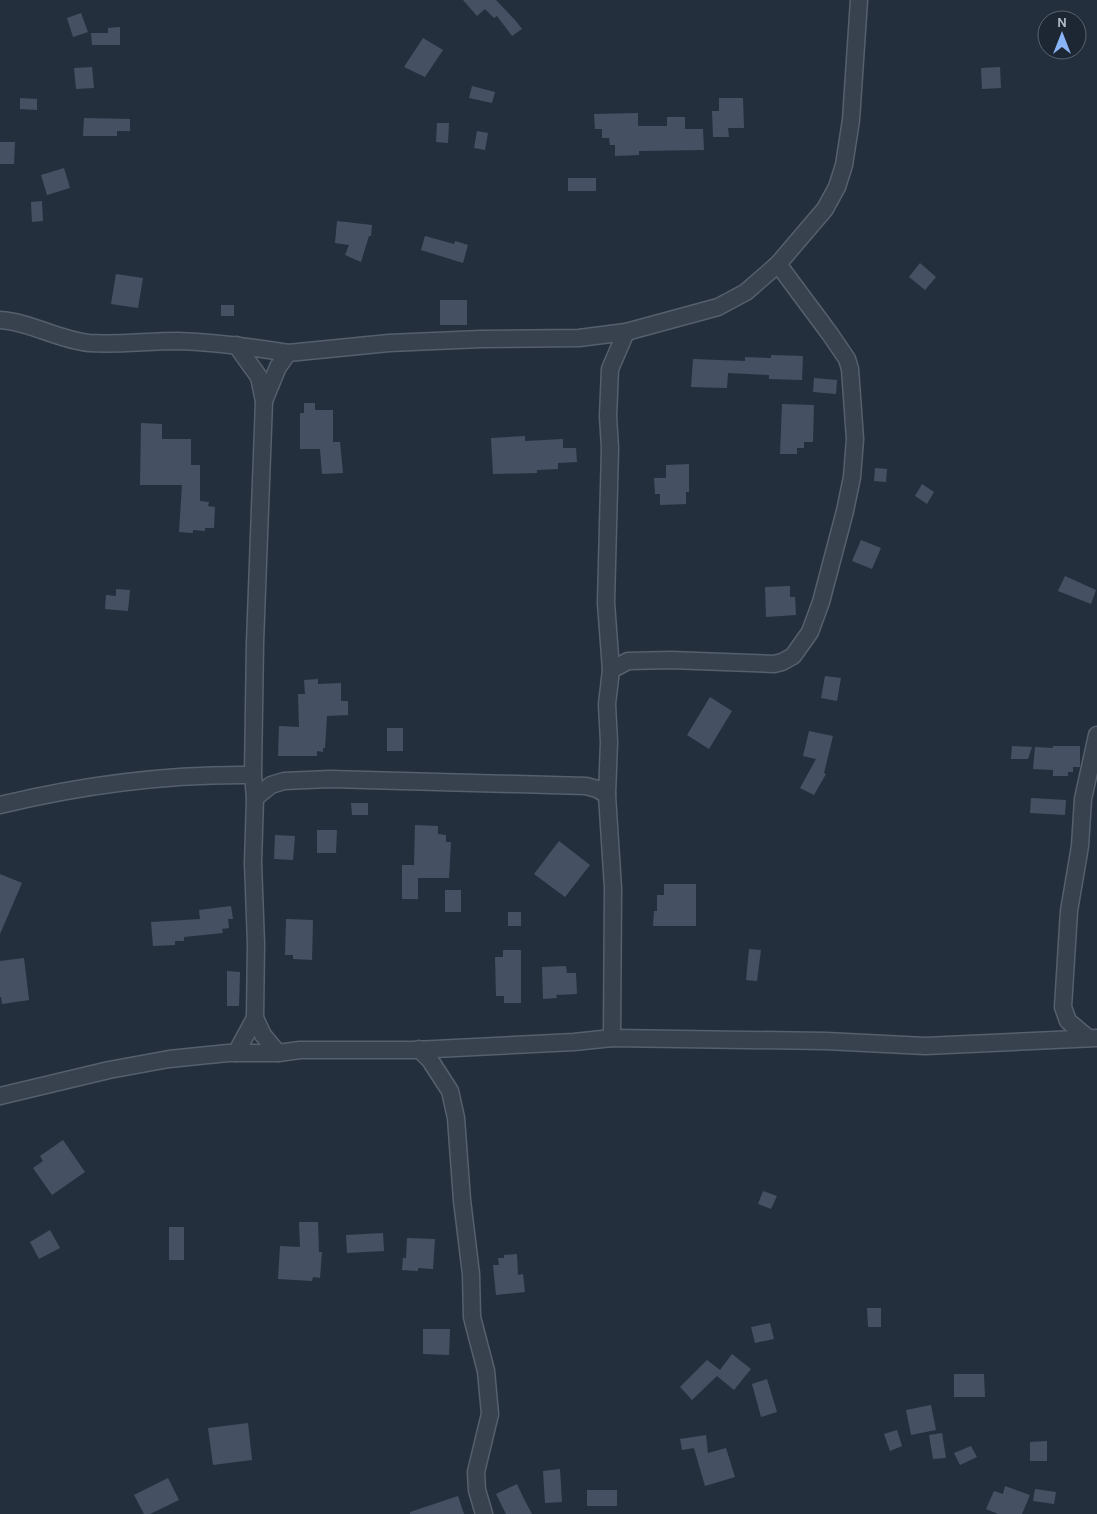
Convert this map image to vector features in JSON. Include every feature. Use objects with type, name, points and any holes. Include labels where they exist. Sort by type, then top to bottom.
[{"type":"street","points":[[0,320],[32,326],[75,341],[91,343],[179,341],[236,345],[288,353],[389,343],[480,339],[579,338],[626,332],[718,307],[746,292],[778,264],[825,209],[837,187],[844,165],[851,120],[859,0]]},
{"type":"street","points":[[611,670],[628,661],[680,660],[774,664],[793,656],[810,632],[827,579],[852,477],[855,439],[850,369],[847,359],[830,334],[778,264]]},
{"type":"street","points":[[612,1038],[613,888],[607,795],[609,742],[607,704],[611,670],[606,602],[610,448],[608,416],[610,369],[626,332]]},
{"type":"street","points":[[236,345],[259,377],[264,401],[254,643],[253,770],[255,798],[253,863],[256,944],[255,1018],[263,1035],[278,1053]]},
{"type":"street","points":[[264,401],[278,366],[288,353]]},
{"type":"street","points":[[1092,1037],[1068,1021],[1063,1007],[1069,911],[1080,846],[1083,799],[1097,735]]},
{"type":"street","points":[[0,805],[79,788],[253,770],[278,782]]},
{"type":"street","points":[[255,798],[271,785],[278,782],[330,779],[586,786],[597,788],[607,795]]},
{"type":"street","points":[[236,1053],[255,1018]]},
{"type":"street","points":[[0,1096],[109,1070],[169,1059],[236,1053],[278,1053],[300,1050],[419,1049],[574,1042],[612,1038],[826,1041],[925,1046],[1092,1037]]},
{"type":"street","points":[[419,1049],[430,1060],[450,1091],[456,1118],[462,1200],[470,1265],[472,1317],[486,1371],[490,1414],[476,1472],[477,1490],[484,1514]]},
{"type":"building","points":[[463,0],[496,0],[522,29],[512,36],[497,16],[494,18],[485,9],[477,16]]},
{"type":"building","points":[[81,13],[88,32],[73,37],[67,18]]},
{"type":"building","points":[[120,27],[120,45],[92,45],[91,33],[108,33],[108,28]]},
{"type":"building","points":[[423,38],[443,50],[425,77],[404,67]]},
{"type":"building","points":[[92,67],[94,88],[76,89],[74,68]]},
{"type":"building","points":[[1000,67],[1001,88],[982,89],[981,68]]},
{"type":"building","points":[[472,86],[495,92],[492,103],[469,98]]},
{"type":"building","points":[[20,98],[37,99],[37,110],[20,109]]},
{"type":"building","points":[[719,98],[743,98],[744,128],[728,128],[729,137],[713,137],[712,111],[719,111]]},
{"type":"building","points":[[638,113],[638,126],[667,126],[667,117],[685,117],[685,129],[703,129],[704,150],[639,151],[639,155],[615,156],[615,145],[610,145],[609,138],[602,138],[602,129],[595,129],[594,114]]},
{"type":"building","points":[[84,118],[130,119],[130,131],[117,131],[117,136],[83,136]]},
{"type":"building","points":[[437,123],[449,123],[448,143],[436,142]]},
{"type":"building","points":[[477,131],[488,133],[485,150],[474,148]]},
{"type":"building","points":[[0,142],[15,142],[14,164],[0,164]]},
{"type":"building","points":[[64,168],[70,188],[47,195],[41,175]]},
{"type":"building","points":[[568,178],[596,178],[596,191],[568,191]]},
{"type":"building","points":[[42,201],[43,221],[32,222],[31,202]]},
{"type":"building","points":[[337,221],[372,225],[371,236],[369,236],[361,262],[345,255],[349,245],[335,243]]},
{"type":"building","points":[[425,236],[454,244],[455,241],[468,245],[463,263],[421,250]]},
{"type":"building","points":[[920,263],[936,277],[925,290],[909,277]]},
{"type":"building","points":[[116,274],[143,278],[138,308],[111,304]]},
{"type":"building","points":[[440,300],[467,300],[467,325],[440,325]]},
{"type":"building","points":[[221,305],[234,305],[234,316],[221,316]]},
{"type":"building","points":[[771,355],[803,356],[802,380],[769,379],[769,375],[728,373],[727,388],[691,387],[693,359],[745,361],[745,357],[771,358]]},
{"type":"building","points":[[814,378],[837,380],[836,394],[813,392]]},
{"type":"building","points":[[304,403],[315,403],[315,410],[333,410],[333,442],[340,442],[343,473],[322,474],[320,449],[300,449],[300,413],[304,413]]},
{"type":"building","points":[[782,404],[814,405],[813,442],[804,442],[804,448],[797,448],[797,454],[780,454]]},
{"type":"building","points":[[141,423],[162,424],[162,439],[191,439],[191,465],[200,465],[200,501],[209,502],[208,506],[215,507],[214,528],[205,528],[205,531],[193,530],[193,533],[179,532],[182,485],[140,485]]},
{"type":"building","points":[[525,436],[525,441],[563,439],[563,448],[576,448],[577,462],[558,463],[558,469],[537,470],[537,473],[493,474],[491,438]]},
{"type":"building","points":[[689,464],[689,492],[686,492],[686,504],[660,505],[660,494],[655,494],[654,478],[666,478],[666,465]]},
{"type":"building","points":[[875,468],[887,469],[886,482],[874,481]]},
{"type":"building","points":[[922,484],[934,492],[927,504],[915,496]]},
{"type":"building","points":[[861,540],[881,548],[872,569],[852,561]]},
{"type":"building","points":[[1065,576],[1096,590],[1091,604],[1058,591]]},
{"type":"building","points":[[790,586],[790,597],[795,597],[796,615],[766,617],[765,587]]},
{"type":"building","points":[[116,589],[130,590],[128,611],[105,609],[106,595],[116,596]]},
{"type":"building","points":[[825,676],[841,678],[837,701],[821,698]]},
{"type":"building","points":[[318,679],[318,684],[341,683],[341,701],[348,701],[348,715],[327,716],[325,748],[323,748],[323,752],[317,751],[317,756],[278,756],[279,726],[299,727],[298,694],[305,694],[304,680]]},
{"type":"building","points":[[710,697],[732,711],[709,749],[687,735]]},
{"type":"building","points":[[387,728],[403,728],[403,751],[387,751]]},
{"type":"building","points":[[809,731],[833,736],[824,773],[826,774],[814,795],[800,788],[816,759],[803,756]]},
{"type":"building","points":[[1012,746],[1032,747],[1028,759],[1011,759]]},
{"type":"building","points":[[1053,746],[1080,746],[1080,767],[1073,767],[1073,772],[1068,772],[1068,776],[1053,776],[1053,770],[1033,769],[1035,747],[1053,748]]},
{"type":"building","points":[[1031,798],[1066,800],[1065,815],[1030,813]]},
{"type":"building","points":[[351,803],[368,803],[368,815],[352,815]]},
{"type":"building","points":[[415,825],[438,826],[438,834],[446,835],[446,842],[451,842],[449,878],[418,878],[418,899],[402,899],[402,865],[414,865]]},
{"type":"building","points":[[317,830],[337,830],[336,853],[317,853]]},
{"type":"building","points":[[275,835],[295,836],[293,860],[274,859]]},
{"type":"building","points":[[559,841],[590,865],[565,897],[534,874]]},
{"type":"building","points":[[0,874],[22,883],[0,934]]},
{"type":"building","points":[[664,884],[696,884],[696,926],[653,926],[654,911],[657,911],[657,895],[664,895]]},
{"type":"building","points":[[445,890],[461,890],[461,912],[445,912]]},
{"type":"building","points":[[231,906],[233,919],[228,919],[229,928],[222,929],[223,933],[184,937],[184,941],[175,941],[175,945],[153,946],[151,922],[200,919],[199,910]]},
{"type":"building","points":[[508,912],[521,912],[521,926],[508,926]]},
{"type":"building","points":[[286,919],[313,920],[312,960],[293,959],[293,955],[285,955]]},
{"type":"building","points":[[749,949],[761,950],[757,981],[746,980]]},
{"type":"building","points":[[503,950],[521,950],[521,1003],[504,1003],[504,996],[496,996],[495,957],[503,957]]},
{"type":"building","points":[[24,958],[29,1000],[2,1004],[0,997],[0,961]]},
{"type":"building","points":[[566,966],[567,973],[576,973],[577,994],[556,995],[557,998],[543,999],[542,967]]},
{"type":"building","points":[[227,971],[240,972],[239,1006],[227,1006]]},
{"type":"building","points":[[63,1140],[85,1172],[52,1195],[33,1168],[43,1161],[40,1156]]},
{"type":"building","points":[[763,1191],[777,1196],[771,1209],[758,1204]]},
{"type":"building","points":[[299,1222],[318,1222],[319,1252],[322,1252],[320,1278],[313,1277],[312,1281],[278,1279],[280,1246],[300,1247]]},
{"type":"building","points":[[169,1227],[184,1227],[184,1260],[169,1260]]},
{"type":"building","points":[[50,1230],[60,1248],[39,1259],[30,1242]]},
{"type":"building","points":[[383,1233],[384,1251],[347,1253],[346,1235]]},
{"type":"building","points":[[407,1238],[435,1239],[433,1269],[418,1268],[418,1271],[402,1270],[403,1258],[406,1258]]},
{"type":"building","points":[[517,1254],[518,1275],[523,1274],[525,1292],[496,1295],[493,1265],[499,1265],[498,1258],[504,1258],[504,1255]]},
{"type":"building","points":[[867,1308],[881,1308],[881,1327],[868,1327]]},
{"type":"building","points":[[770,1323],[774,1339],[755,1343],[751,1327]]},
{"type":"building","points":[[423,1329],[450,1329],[449,1355],[423,1354]]},
{"type":"building","points":[[732,1354],[751,1369],[734,1390],[717,1376],[692,1400],[680,1387],[707,1360],[720,1370]]},
{"type":"building","points":[[954,1374],[984,1374],[985,1397],[954,1397]]},
{"type":"building","points":[[767,1379],[777,1412],[761,1417],[752,1384]]},
{"type":"building","points":[[931,1405],[936,1430],[911,1435],[906,1410]]},
{"type":"building","points":[[248,1423],[252,1460],[213,1465],[208,1428]]},
{"type":"building","points":[[897,1430],[902,1446],[890,1451],[884,1434]]},
{"type":"building","points":[[942,1433],[946,1458],[933,1459],[929,1435]]},
{"type":"building","points":[[706,1435],[708,1453],[726,1448],[735,1477],[705,1486],[694,1448],[682,1450],[680,1439]]},
{"type":"building","points":[[1047,1441],[1047,1461],[1030,1461],[1030,1442]]},
{"type":"building","points":[[971,1446],[977,1457],[960,1465],[954,1453]]},
{"type":"building","points":[[560,1469],[562,1502],[545,1503],[543,1471]]},
{"type":"building","points":[[168,1478],[179,1500],[150,1514],[144,1514],[134,1495]]},
{"type":"building","points":[[517,1484],[532,1514],[506,1514],[496,1494]]},
{"type":"building","points":[[1005,1486],[1030,1495],[1022,1514],[998,1514],[986,1509],[994,1491],[1003,1494]]},
{"type":"building","points":[[1035,1489],[1056,1492],[1054,1504],[1033,1501]]},
{"type":"building","points":[[587,1490],[617,1490],[617,1506],[587,1506]]},
{"type":"building","points":[[458,1496],[464,1514],[410,1514],[410,1512]]}]
